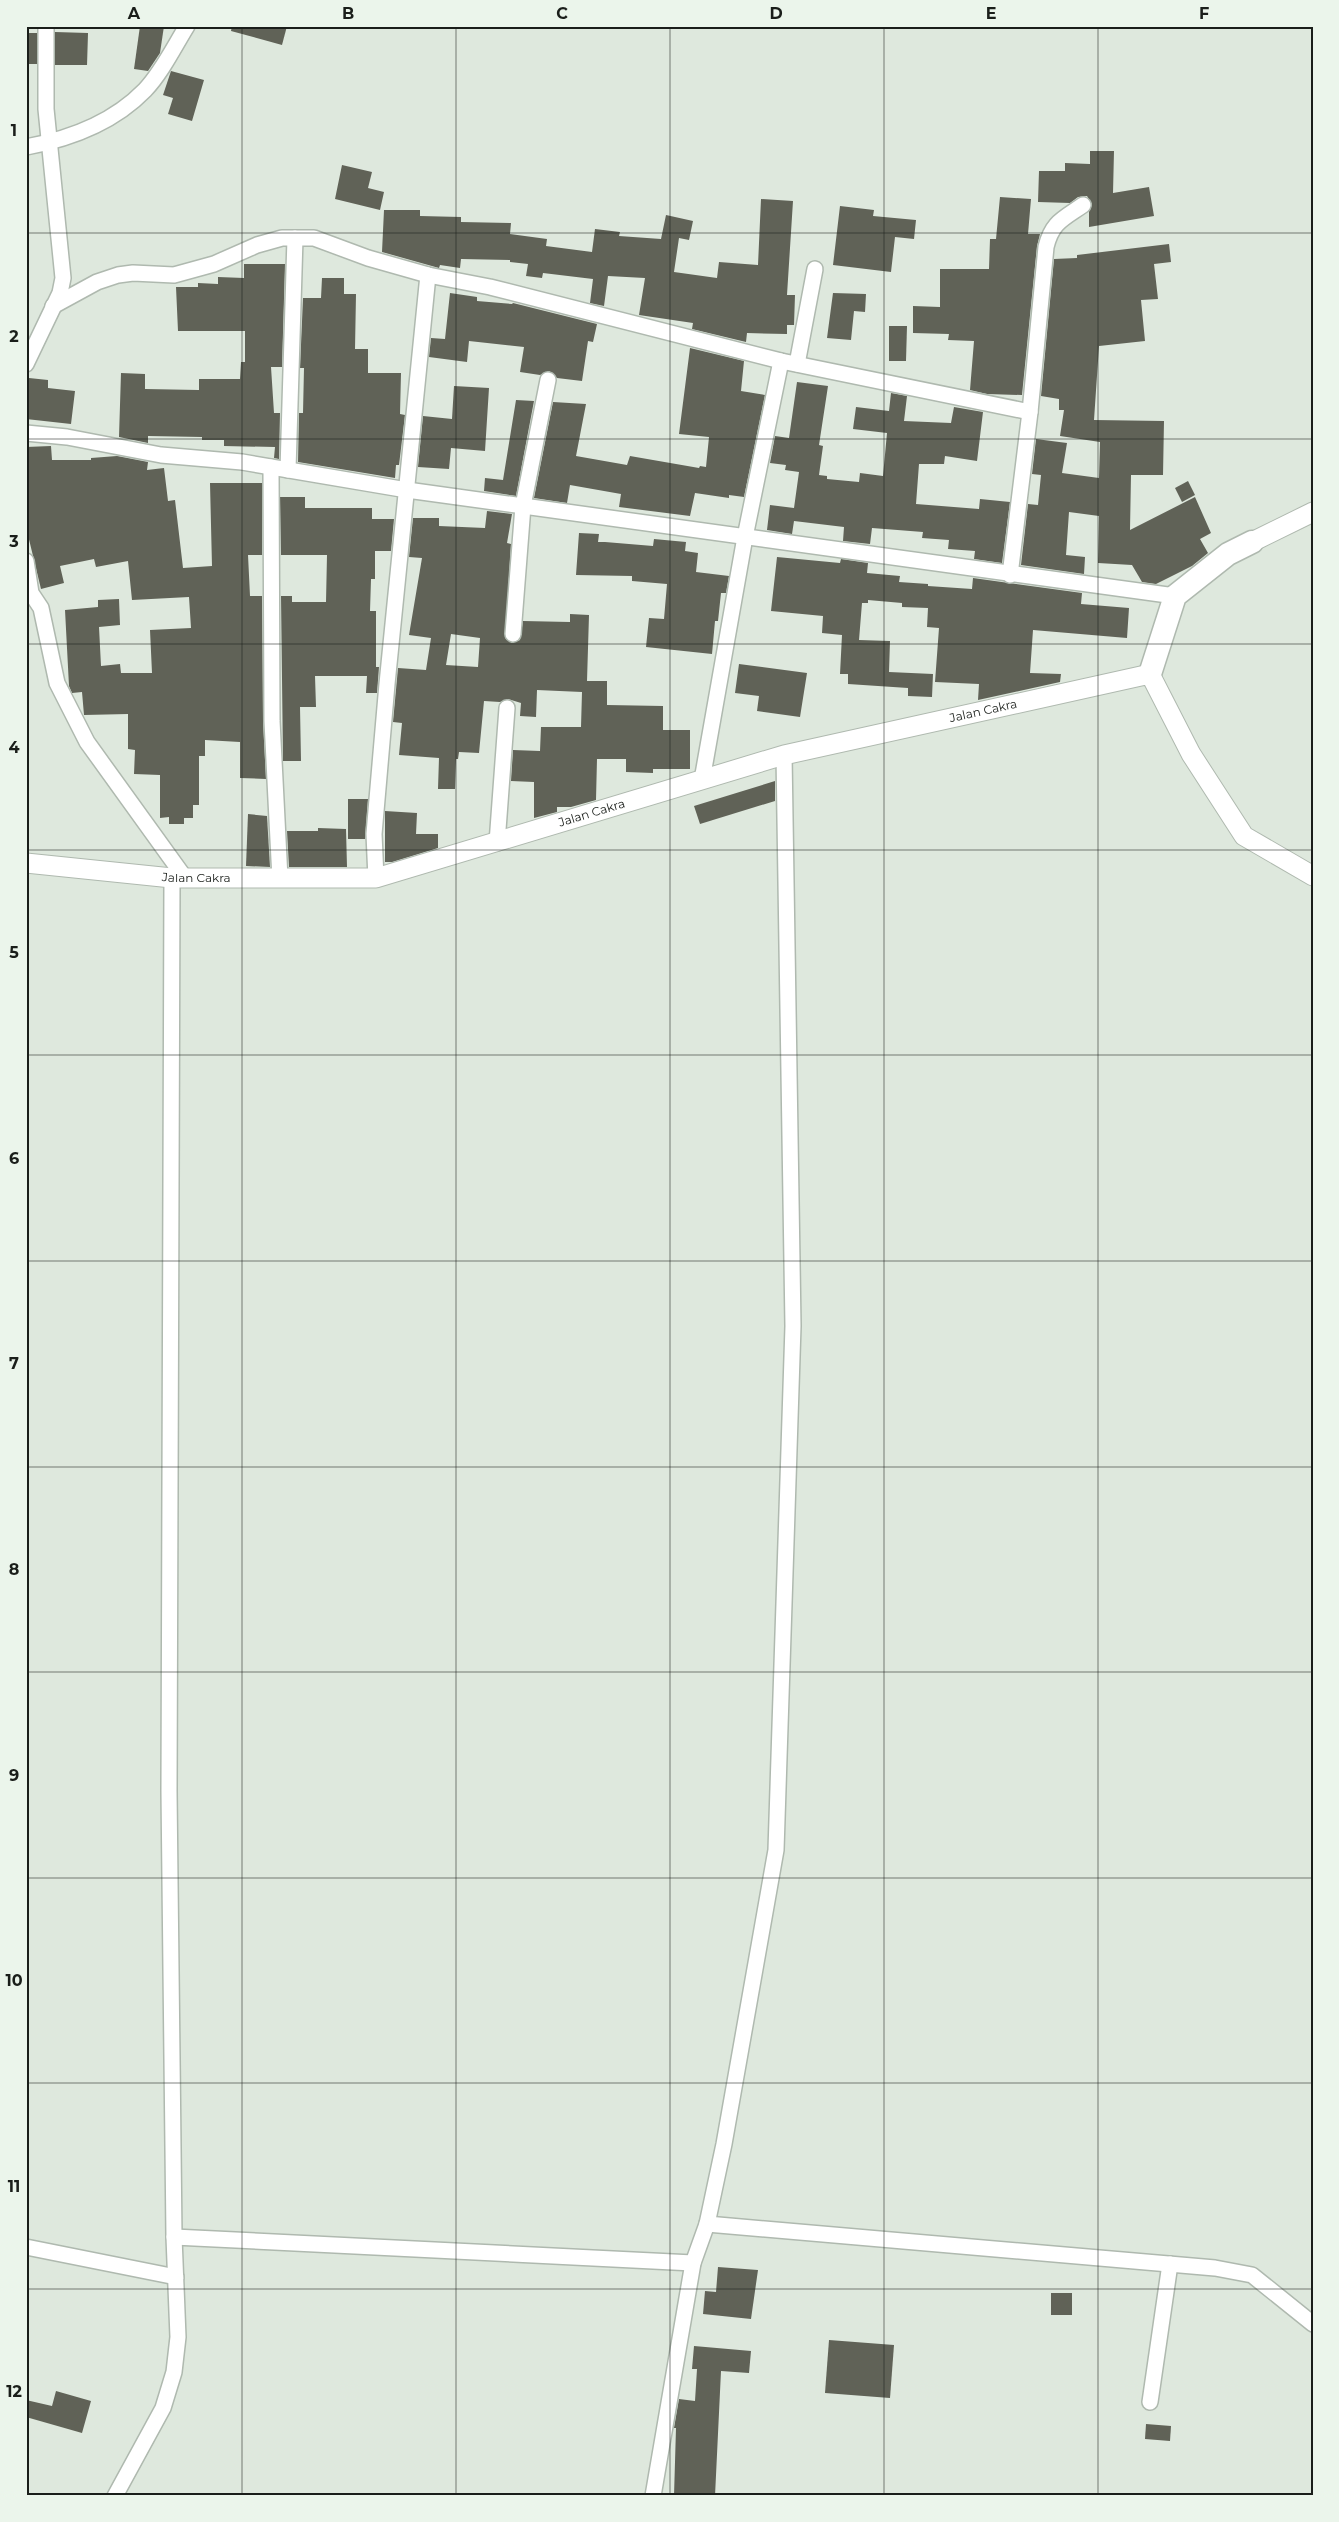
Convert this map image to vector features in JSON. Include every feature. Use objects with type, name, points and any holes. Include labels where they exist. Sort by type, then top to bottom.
[{"type":"main road","points":[[1150,674],[1175,596],[1209,568],[1252,542]]},
{"type":"street","points":[[26,364],[60,293],[63,267],[48,143],[46,26]]},
{"type":"street","points":[[26,147],[48,143],[89,130],[115,114],[145,90],[187,26]]},
{"type":"street","points":[[1010,575],[1049,232],[1084,206]]},
{"type":"street","points":[[53,306],[97,282],[118,275],[133,273],[174,275],[214,264],[257,245],[282,238],[314,238],[368,258],[428,275],[490,287],[781,361],[1030,412]]},
{"type":"street","points":[[288,470],[295,238]]},
{"type":"street","points":[[797,364],[815,269]]},
{"type":"street","points":[[376,878],[374,834],[428,275]]},
{"type":"street","points":[[702,780],[745,537],[781,361]]},
{"type":"street","points":[[513,634],[523,506],[548,380]]},
{"type":"street","points":[[26,433],[93,441],[161,455],[242,462],[406,490],[1010,575],[1175,596]]},
{"type":"street","points":[[271,467],[272,721],[280,879]]},
{"type":"street","points":[[1252,542],[1313,512]]},
{"type":"street","points":[[26,561],[31,593],[41,608],[58,683],[87,742],[178,878],[169,1791],[174,2237],[178,2337],[174,2372],[163,2408],[115,2496]]},
{"type":"street","points":[[26,600],[41,608]]},
{"type":"street","points":[[1150,674],[1191,754],[1244,836],[1313,876]]},
{"type":"street","name":"Jalan Cakra","points":[[26,863],[178,878],[376,878],[784,755],[1150,674]]},
{"type":"street","points":[[497,843],[508,708]]},
{"type":"street","points":[[653,2496],[693,2263],[707,2224],[724,2144],[776,1850],[793,1326],[784,755]]},
{"type":"street","points":[[707,2224],[1215,2268],[1252,2274],[1313,2324]]},
{"type":"street","points":[[174,2237],[693,2263]]},
{"type":"street","points":[[26,2247],[176,2277]]},
{"type":"street","points":[[1150,2402],[1170,2264]]},
{"type":"building","points":[[140,26],[164,26],[160,53],[148,71],[134,69]]},
{"type":"building","points":[[232,26],[287,26],[282,45],[231,31]]},
{"type":"building","points":[[55,32],[88,33],[87,65],[55,65]]},
{"type":"building","points":[[26,33],[37,33],[37,64],[26,64]]},
{"type":"building","points":[[171,71],[204,80],[192,121],[168,114],[173,98],[163,95]]},
{"type":"building","points":[[1090,151],[1114,151],[1113,193],[1149,187],[1154,216],[1089,227],[1089,212],[1092,204],[1087,196],[1078,197],[1070,203],[1038,202],[1039,171],[1065,171],[1065,163],[1090,164]]},
{"type":"building","points":[[342,165],[372,172],[368,188],[384,192],[380,210],[335,199]]},
{"type":"building","points":[[1000,197],[1031,199],[1028,234],[1040,234],[1037,246],[1022,395],[987,394],[970,390],[974,341],[948,340],[949,334],[913,333],[913,306],[940,307],[940,269],[989,269],[990,239],[996,239]]},
{"type":"building","points":[[761,199],[793,201],[787,295],[795,295],[794,325],[787,325],[787,334],[747,333],[746,342],[692,329],[693,323],[639,315],[645,278],[608,276],[604,306],[590,303],[593,279],[543,273],[542,278],[526,276],[528,264],[510,262],[510,260],[461,259],[460,268],[440,265],[439,268],[382,252],[384,210],[420,210],[420,216],[461,217],[461,222],[511,223],[510,234],[547,239],[546,246],[592,252],[595,229],[620,232],[619,236],[661,239],[666,215],[693,221],[689,240],[679,238],[674,272],[717,278],[719,262],[758,265]]},
{"type":"building","points":[[840,206],[874,210],[873,216],[916,220],[914,239],[895,237],[891,272],[833,265]]},
{"type":"building","points":[[1169,244],[1171,262],[1154,264],[1158,299],[1141,300],[1145,341],[1099,346],[1094,420],[1164,421],[1163,475],[1131,475],[1130,530],[1195,497],[1211,533],[1200,539],[1208,553],[1192,566],[1156,584],[1142,582],[1132,565],[1098,563],[1099,516],[1069,512],[1066,555],[1085,557],[1084,574],[1021,565],[1028,504],[1038,505],[1041,475],[1032,474],[1036,439],[1067,443],[1062,473],[1099,478],[1100,442],[1060,436],[1064,410],[1059,410],[1059,399],[1041,396],[1054,259],[1077,258],[1077,255]]},
{"type":"building","points":[[244,264],[285,264],[282,367],[271,367],[274,413],[280,413],[279,459],[274,458],[275,447],[224,446],[224,440],[202,440],[202,437],[148,436],[148,443],[119,437],[121,373],[145,374],[145,389],[199,390],[199,379],[240,379],[241,362],[245,362],[245,331],[178,331],[176,287],[198,287],[198,283],[218,284],[218,277],[244,278]]},
{"type":"building","points":[[322,278],[344,278],[344,294],[356,294],[355,349],[368,349],[368,373],[401,373],[400,414],[405,415],[399,465],[396,465],[395,478],[298,462],[299,413],[303,413],[304,368],[300,368],[303,298],[321,298]]},
{"type":"building","points":[[450,293],[477,297],[477,301],[513,303],[597,324],[593,342],[588,341],[582,381],[557,378],[549,371],[540,375],[520,372],[524,347],[469,341],[467,362],[429,357],[431,338],[445,339]]},
{"type":"building","points":[[833,293],[866,294],[865,312],[854,311],[851,340],[827,338]]},
{"type":"building","points":[[889,326],[907,326],[906,361],[889,361]]},
{"type":"building","points":[[690,348],[744,361],[741,391],[765,395],[744,497],[729,495],[729,498],[695,493],[690,516],[619,507],[621,494],[570,485],[567,503],[534,498],[553,402],[586,404],[576,456],[627,465],[630,456],[699,468],[700,466],[706,467],[709,437],[679,434]]},
{"type":"building","points":[[29,378],[48,380],[48,388],[75,391],[71,424],[26,419]]},
{"type":"building","points":[[797,382],[828,386],[819,445],[823,446],[819,475],[827,476],[827,479],[859,482],[860,473],[883,476],[887,433],[853,429],[856,407],[889,411],[891,393],[907,396],[904,421],[951,423],[954,407],[983,412],[977,461],[945,456],[944,464],[919,464],[916,504],[979,509],[980,499],[1010,502],[1002,563],[974,559],[975,551],[948,549],[949,540],[922,538],[923,532],[872,528],[870,544],[843,541],[844,527],[794,521],[792,534],[767,530],[770,505],[794,508],[799,472],[785,470],[786,465],[770,463],[775,436],[789,438]]},
{"type":"building","points":[[454,386],[489,388],[485,451],[451,448],[449,469],[418,467],[423,416],[452,419]]},
{"type":"building","points":[[516,400],[534,401],[516,496],[484,491],[485,478],[503,480]]},
{"type":"building","points":[[51,446],[52,460],[91,460],[91,458],[117,456],[148,462],[147,470],[164,468],[168,501],[175,500],[183,568],[212,566],[210,483],[262,483],[262,555],[248,555],[250,596],[262,596],[263,721],[266,779],[240,778],[240,742],[205,740],[205,756],[199,756],[199,805],[193,805],[193,818],[184,818],[184,824],[169,824],[169,817],[160,818],[160,775],[134,774],[135,750],[128,749],[128,714],[84,715],[82,692],[72,693],[69,686],[65,610],[98,607],[98,600],[119,599],[120,625],[99,627],[101,666],[120,664],[121,673],[152,673],[150,630],[191,628],[189,597],[132,600],[128,561],[96,567],[94,559],[60,566],[64,583],[41,589],[26,527],[26,447]]},
{"type":"building","points":[[1188,481],[1195,495],[1182,502],[1175,488]]},
{"type":"building","points":[[280,497],[305,497],[305,508],[372,508],[372,519],[394,519],[391,551],[375,551],[375,579],[371,579],[370,611],[376,611],[376,667],[379,667],[377,693],[366,693],[367,676],[315,676],[316,707],[300,707],[301,761],[283,761],[281,596],[292,596],[292,602],[326,602],[327,555],[281,555]]},
{"type":"building","points":[[487,511],[512,514],[507,543],[511,544],[505,638],[512,643],[520,640],[523,621],[570,622],[570,614],[589,615],[587,681],[607,681],[607,705],[663,706],[663,730],[690,730],[690,769],[653,769],[653,773],[626,772],[626,759],[597,759],[596,800],[571,807],[557,807],[557,812],[534,818],[534,782],[511,781],[513,750],[540,751],[541,727],[581,727],[582,692],[537,690],[536,717],[520,716],[521,703],[508,699],[500,702],[484,701],[479,753],[459,752],[458,759],[456,759],[455,789],[438,789],[439,758],[399,755],[402,723],[393,722],[398,668],[426,670],[431,638],[409,635],[422,558],[409,557],[413,518],[439,518],[439,526],[485,528]],"holes":[[[451,634],[480,638],[478,667],[446,665]]]},
{"type":"building","points":[[579,533],[599,534],[598,542],[653,546],[654,539],[686,542],[685,551],[698,553],[696,572],[729,576],[726,593],[721,593],[718,621],[715,621],[712,654],[646,647],[649,618],[664,619],[667,584],[632,581],[632,576],[576,575]]},
{"type":"building","points":[[777,557],[840,563],[841,559],[868,563],[867,573],[900,576],[899,582],[928,584],[928,586],[972,589],[973,578],[1082,593],[1081,604],[1129,608],[1127,638],[1033,630],[1030,673],[1061,674],[1060,682],[978,700],[979,684],[935,682],[939,628],[927,627],[928,608],[902,607],[902,603],[868,600],[868,603],[862,603],[859,640],[890,641],[889,672],[933,674],[932,697],[908,696],[908,688],[848,684],[848,674],[840,674],[842,635],[822,633],[823,616],[771,611]]},
{"type":"building","points":[[739,664],[807,673],[800,717],[757,711],[759,696],[735,693]]},
{"type":"building","points":[[775,781],[775,801],[700,824],[694,806]]},
{"type":"building","points":[[348,799],[368,799],[365,839],[348,839]]},
{"type":"building","points":[[385,811],[417,813],[416,834],[438,834],[438,848],[392,862],[385,862]]},
{"type":"building","points":[[248,814],[267,816],[270,867],[246,866]]},
{"type":"building","points":[[318,828],[346,829],[347,867],[289,867],[287,831],[318,831]]},
{"type":"building","points":[[718,2267],[758,2270],[751,2319],[703,2314],[705,2291],[716,2292]]},
{"type":"building","points":[[1051,2293],[1072,2293],[1072,2315],[1051,2315]]},
{"type":"building","points":[[829,2340],[894,2345],[890,2398],[825,2393]]},
{"type":"building","points":[[694,2346],[751,2351],[749,2373],[721,2371],[715,2496],[674,2496],[676,2428],[674,2428],[679,2399],[695,2401],[697,2369],[692,2369]]},
{"type":"building","points":[[56,2391],[91,2401],[82,2433],[26,2417],[26,2400],[52,2406]]},
{"type":"building","points":[[1146,2424],[1171,2426],[1170,2441],[1145,2439]]}]
